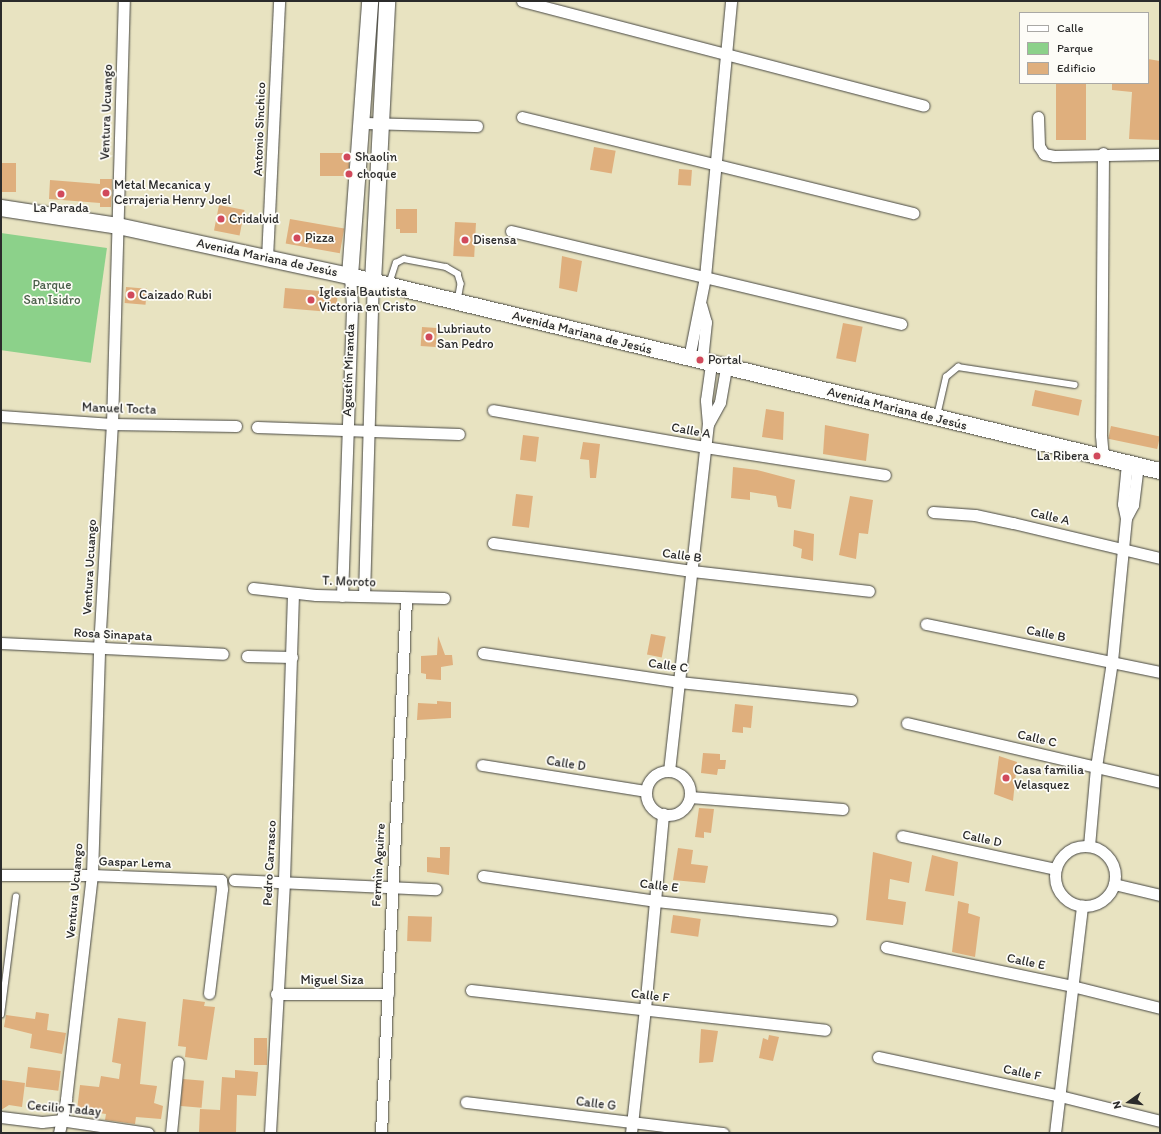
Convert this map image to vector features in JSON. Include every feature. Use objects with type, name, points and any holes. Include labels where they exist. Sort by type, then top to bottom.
[{"type":"street","name":"Ventura Ucuango","points":[[59,1133],[60,1120],[66,1099],[92,875],[99,648],[112,424],[124,1]]},
{"type":"street","name":"Antonio Sinchico","points":[[267,258],[278,1]]},
{"type":"street","name":"Agustín Miranda","points":[[342,596],[352,305],[350,276],[370,1]]},
{"type":"street","name":"Agustín Miranda","points":[[364,596],[368,432],[381,284],[381,124],[387,1]]},
{"type":"street","points":[[522,1],[924,106]]},
{"type":"street","points":[[708,424],[720,402],[707,362],[700,322],[731,1]]},
{"type":"street","points":[[522,117],[913,214]]},
{"type":"street","points":[[1038,117],[1039,146],[1044,154],[1054,156],[1160,154]]},
{"type":"street","points":[[362,123],[477,126]]},
{"type":"street","points":[[1103,154],[1101,435],[1103,457]]},
{"type":"street","name":"Avenida Mariana de Jesús","points":[[1,208],[118,226],[350,276],[1160,471]]},
{"type":"street","points":[[511,231],[901,324]]},
{"type":"street","points":[[669,771],[708,424],[706,400],[707,362]]},
{"type":"street","name":"Calle A","points":[[493,410],[705,448],[885,475]]},
{"type":"street","name":"Manuel Tocta","points":[[1,416],[112,424],[236,426]]},
{"type":"street","points":[[257,427],[459,434]]},
{"type":"street","points":[[1089,846],[1096,767],[1112,661],[1126,518],[1123,504],[1133,465]]},
{"type":"street","name":"Calle A","points":[[933,512],[975,515],[1160,558]]},
{"type":"street","name":"Calle B","points":[[493,543],[692,572],[869,591]]},
{"type":"street","name":"T. Moroto","points":[[253,588],[293,594],[444,598]]},
{"type":"street","name":"Pedro Carrasco","points":[[270,1133],[276,994],[284,880],[293,594]]},
{"type":"street","name":"Fermìn Aguirre","points":[[381,1133],[388,994],[391,886],[406,598]]},
{"type":"street","name":"Calle B","points":[[926,624],[1160,672]]},
{"type":"street","name":"Rosa Sinapata","points":[[1,643],[223,654]]},
{"type":"street","name":"Calle C","points":[[482,653],[679,682],[851,700]]},
{"type":"street","points":[[247,656],[292,657]]},
{"type":"street","name":"Calle C","points":[[907,723],[1160,782]]},
{"type":"street","name":"Calle D","points":[[482,764],[646,790]]},
{"type":"street","points":[[669,771],[678,773],[685,779],[690,797],[683,809],[670,814],[663,814],[652,808],[646,790],[656,774],[669,771]]},
{"type":"street","points":[[690,797],[843,809]]},
{"type":"street","points":[[631,1128],[645,1009],[663,814]]},
{"type":"street","name":"Calle D","points":[[902,836],[1056,869]]},
{"type":"street","points":[[1080,846],[1089,846],[1101,851],[1110,860],[1115,875],[1114,884],[1101,902],[1082,906],[1069,902],[1057,888],[1056,869],[1064,854],[1080,846]]},
{"type":"street","name":"Gaspar Lema","points":[[1,875],[92,875],[221,880],[222,889],[208,992]]},
{"type":"street","name":"Calle E","points":[[483,876],[656,901],[832,920]]},
{"type":"street","points":[[234,880],[284,880],[436,889]]},
{"type":"street","points":[[1114,884],[1160,895]]},
{"type":"street","points":[[1055,1133],[1082,906]]},
{"type":"street","name":"Calle E","points":[[886,947],[1072,986],[1160,1008]]},
{"type":"street","name":"Calle F","points":[[471,990],[825,1030]]},
{"type":"street","name":"Miguel Siza","points":[[276,994],[388,994]]},
{"type":"street","name":"Calle F","points":[[878,1057],[1060,1096],[1160,1121]]},
{"type":"street","points":[[171,1130],[178,1062]]},
{"type":"street","name":"Calle G","points":[[466,1102],[631,1128],[723,1133]]},
{"type":"street","name":"Cecilio Taday","points":[[1,1117],[42,1122],[60,1120],[148,1133]]},
{"type":"lane","points":[[381,284],[400,260],[446,266],[458,274],[461,284],[458,303]]},
{"type":"lane","points":[[936,418],[946,377],[958,367],[1075,385]]},
{"type":"lane","points":[[1,1015],[16,897]]},
{"type":"green space","name":"Parque San Isidro","points":[[1,233],[107,248],[91,363],[1,350]]},
{"type":"building","points":[[1149,59],[1160,61],[1160,140],[1129,139],[1132,92],[1112,90],[1112,84],[1149,84]]},
{"type":"building","points":[[1056,84],[1086,84],[1086,140],[1056,140]]},
{"type":"building","points":[[594,147],[616,151],[612,173],[590,170]]},
{"type":"building","points":[[320,153],[349,153],[349,176],[320,176]]},
{"type":"building","points":[[1,163],[16,163],[16,192],[1,192]]},
{"type":"building","points":[[679,169],[692,170],[691,186],[678,185]]},
{"type":"building","points":[[100,179],[112,179],[111,207],[100,207],[100,203],[49,199],[50,180],[100,184]]},
{"type":"building","points":[[219,205],[245,210],[240,235],[214,231]]},
{"type":"building","points":[[396,209],[417,209],[417,233],[400,233],[400,229],[396,229]]},
{"type":"building","points":[[290,219],[344,229],[340,253],[286,244]]},
{"type":"building","name":"Disensa","points":[[455,222],[476,223],[474,257],[453,256]]},
{"type":"building","points":[[562,256],[582,261],[577,292],[559,288]]},
{"type":"building","points":[[126,287],[147,289],[146,305],[125,303]]},
{"type":"building","name":"Iglesia Bautista Victoria en Cristo","points":[[285,288],[338,293],[336,313],[283,308]]},
{"type":"building","points":[[843,323],[863,327],[856,362],[836,358]]},
{"type":"building","name":"Lubriauto San Pedro","points":[[422,327],[437,328],[436,347],[421,346]]},
{"type":"building","points":[[1035,390],[1082,400],[1079,416],[1032,406]]},
{"type":"building","points":[[766,409],[784,412],[783,440],[762,437]]},
{"type":"building","points":[[825,425],[869,434],[866,461],[823,454]]},
{"type":"building","points":[[1111,426],[1160,436],[1157,449],[1108,439]]},
{"type":"building","points":[[523,435],[539,437],[536,462],[520,460]]},
{"type":"building","points":[[583,442],[600,444],[596,478],[590,478],[589,460],[580,459]]},
{"type":"building","points":[[733,467],[757,470],[795,480],[791,509],[778,507],[776,496],[750,492],[750,500],[731,498]]},
{"type":"building","points":[[516,494],[533,496],[529,528],[512,526]]},
{"type":"building","points":[[850,496],[873,500],[868,534],[859,533],[856,559],[839,555]]},
{"type":"building","points":[[794,530],[814,534],[813,561],[801,558],[802,549],[793,546]]},
{"type":"building","points":[[651,634],[666,637],[662,657],[647,655]]},
{"type":"building","points":[[438,636],[445,655],[452,655],[453,665],[441,667],[441,680],[426,679],[426,674],[421,673],[421,656],[437,655]]},
{"type":"building","points":[[437,701],[451,702],[451,718],[417,720],[418,703],[437,704]]},
{"type":"building","points":[[735,704],[753,706],[751,728],[743,727],[743,733],[732,732]]},
{"type":"building","points":[[703,753],[720,754],[720,760],[726,760],[725,769],[718,769],[717,775],[701,773]]},
{"type":"building","name":"Casa familia Velasquez","points":[[999,756],[1017,762],[1013,801],[994,794]]},
{"type":"building","points":[[699,808],[714,809],[711,833],[704,832],[704,838],[695,837]]},
{"type":"building","points":[[440,847],[450,847],[449,875],[427,872],[427,857],[440,858]]},
{"type":"building","points":[[678,848],[693,850],[691,864],[708,866],[705,883],[673,880]]},
{"type":"building","points":[[873,852],[912,862],[909,883],[890,879],[888,899],[906,902],[903,925],[866,920]]},
{"type":"building","points":[[932,855],[958,862],[954,896],[925,891]]},
{"type":"building","points":[[958,901],[969,904],[968,913],[980,917],[975,957],[952,952]]},
{"type":"building","points":[[673,915],[701,919],[698,937],[670,933]]},
{"type":"building","points":[[408,916],[432,917],[431,942],[407,941]]},
{"type":"building","points":[[183,999],[205,1002],[204,1006],[215,1007],[207,1060],[185,1057],[186,1047],[178,1046]]},
{"type":"building","points":[[36,1012],[49,1014],[47,1030],[66,1033],[62,1054],[30,1048],[32,1034],[4,1027],[6,1015],[35,1019]]},
{"type":"building","points":[[118,1018],[146,1022],[140,1084],[157,1086],[154,1103],[163,1106],[161,1119],[136,1117],[135,1124],[105,1120],[106,1114],[77,1110],[80,1085],[99,1087],[101,1076],[119,1079],[121,1064],[112,1062]]},
{"type":"building","points":[[701,1029],[718,1031],[713,1062],[699,1063]]},
{"type":"building","points":[[769,1035],[779,1037],[773,1061],[759,1058],[763,1038],[768,1040]]},
{"type":"building","points":[[254,1038],[267,1038],[267,1065],[254,1065]]},
{"type":"building","points":[[28,1067],[61,1071],[58,1091],[26,1087]]},
{"type":"building","points":[[235,1070],[258,1072],[256,1096],[237,1095],[236,1133],[199,1132],[200,1109],[220,1110],[222,1077],[235,1078]]},
{"type":"building","points":[[183,1079],[204,1081],[202,1108],[181,1106]]},
{"type":"building","points":[[2,1080],[25,1083],[22,1107],[9,1105],[1,1110]]},
{"type":"place","name":"Shaolin","points":[[347,157]]},
{"type":"place","name":"choque","points":[[349,174]]},
{"type":"place","name":"Metal Mecanica y Cerrajeria Henry Joel","points":[[106,193]]},
{"type":"place","name":"La Parada","points":[[61,194]]},
{"type":"place","name":"Cridalvid","points":[[221,219]]},
{"type":"place","name":"Pizza","points":[[297,238]]},
{"type":"place","name":"Disensa","points":[[465,240]]},
{"type":"place","name":"Caizado Rubi","points":[[131,295]]},
{"type":"place","name":"Iglesia Bautista Victoria en Cristo","points":[[311,300]]},
{"type":"place","name":"Lubriauto San Pedro","points":[[429,337]]},
{"type":"place","name":"Portal","points":[[700,360]]},
{"type":"place","name":"La Ribera","points":[[1097,456]]},
{"type":"place","name":"Casa familia Velasquez","points":[[1006,778]]}]
